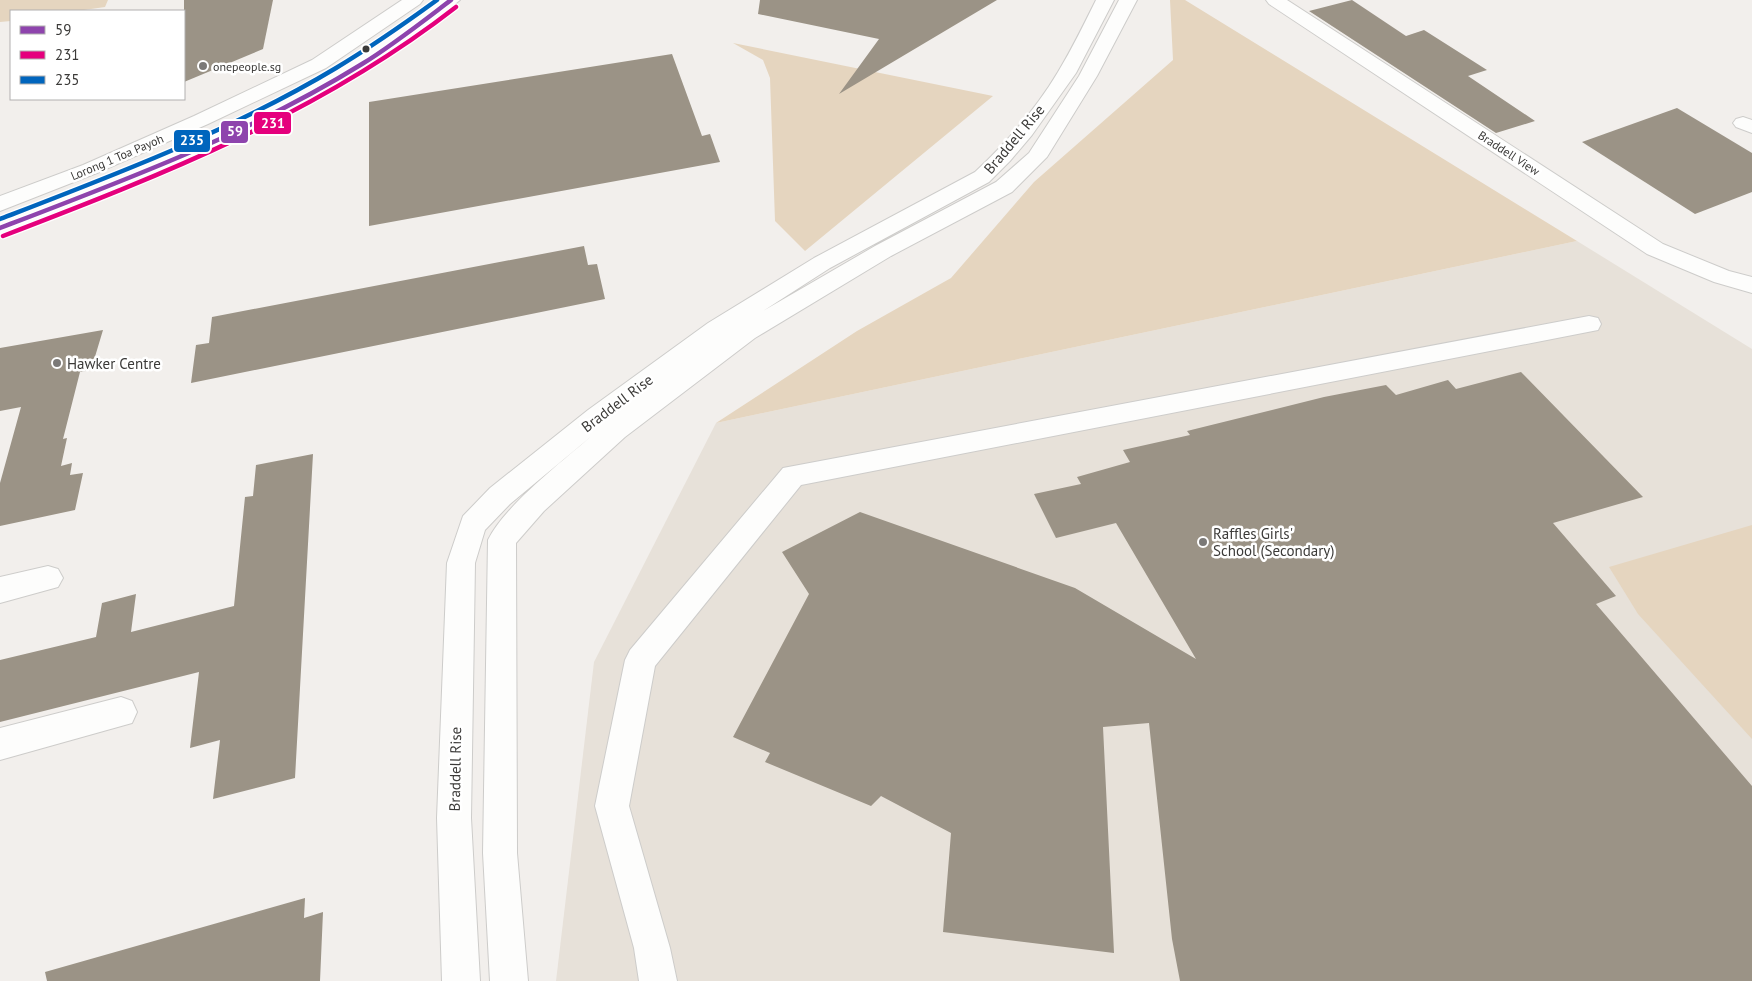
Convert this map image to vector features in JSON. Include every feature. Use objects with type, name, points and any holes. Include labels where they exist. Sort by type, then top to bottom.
[{"type":"street","name":"Lorong 1 Toa Payoh","points":[[0,204],[90,169],[201,120],[319,64],[414,0]]},
{"type":"street","name":"Lorong 1 Toa Payoh","points":[[0,228],[103,189],[209,142],[334,80],[426,20],[451,0]]},
{"type":"street","name":"Braddell Rise","points":[[460,981],[454,818],[456,708],[461,563],[473,524],[500,496],[597,417],[717,329],[822,263],[982,177],[1008,150],[1067,73],[1105,0]]},
{"type":"street","name":"Braddell Rise","points":[[509,981],[500,853],[502,540],[534,503],[616,430],[746,332],[883,251],[1004,186],[1037,157],[1088,76],[1128,0]]},
{"type":"street","name":"Braddell View","points":[[1275,0],[1655,249],[1722,277],[1752,285]]},
{"type":"street","points":[[90,169],[83,179],[86,186],[103,189]]},
{"type":"street","points":[[658,981],[652,948],[612,806],[641,660],[793,476],[1589,324]]},
{"type":"street","points":[[0,590],[48,578]]},
{"type":"street","points":[[0,744],[122,712]]},
{"type":"shaded area","points":[[0,0],[108,0],[105,7],[84,10],[10,10],[10,21],[0,22]]},
{"type":"shaded area","points":[[1170,0],[1185,0],[1577,241],[716,423],[857,331],[951,278],[1034,182],[1173,60]]},
{"type":"shaded area","points":[[733,43],[993,96],[805,251],[775,221],[770,78],[763,60]]},
{"type":"shaded area","name":"Raffles Girls' School (Secondary)","points":[[1577,241],[1752,349],[1752,981],[556,981],[594,662],[716,423]]},
{"type":"shaded area","points":[[1752,525],[1752,739],[1638,614],[1609,567]]},
{"type":"building","points":[[184,0],[273,0],[263,49],[185,82]]},
{"type":"building","points":[[760,0],[997,0],[839,94],[879,39],[758,14]]},
{"type":"building","points":[[1352,0],[1406,36],[1424,30],[1487,70],[1468,76],[1535,121],[1496,133],[1309,11]]},
{"type":"building","points":[[672,54],[702,136],[710,134],[720,162],[369,226],[369,102]]},
{"type":"building","points":[[1677,108],[1752,153],[1752,192],[1695,214],[1582,142]]},
{"type":"building","points":[[584,246],[588,265],[597,264],[605,299],[191,383],[196,345],[209,343],[212,317]]},
{"type":"building","points":[[103,330],[91,370],[80,372],[63,439],[67,438],[61,466],[72,463],[70,475],[83,473],[75,510],[0,526],[0,483],[21,407],[0,411],[0,348]]},
{"type":"building","points":[[1521,372],[1643,497],[1553,523],[1616,596],[1596,604],[1752,786],[1752,981],[1180,981],[1172,939],[1149,723],[1103,727],[1114,953],[943,932],[951,833],[881,796],[871,806],[765,762],[770,753],[733,737],[809,594],[782,552],[860,512],[1075,588],[1196,659],[1116,523],[1056,538],[1034,494],[1081,484],[1077,477],[1130,462],[1123,450],[1190,435],[1187,431],[1324,397],[1386,385],[1396,395],[1448,380],[1456,389]]},
{"type":"building","points":[[313,454],[295,778],[213,799],[220,740],[190,748],[199,672],[0,722],[0,660],[96,637],[102,603],[136,594],[131,632],[234,606],[245,497],[253,496],[256,465]]},
{"type":"building","points":[[305,898],[304,918],[323,912],[320,981],[47,981],[45,972]]},
{"type":"transit line","name":"235","points":[[0,219],[171,150],[282,98],[335,69],[387,36],[437,0]]},
{"type":"transit line","name":"59","points":[[0,228],[139,174],[275,112],[362,64],[451,0]]},
{"type":"transit line","name":"231","points":[[3,236],[143,182],[280,119],[324,96],[379,63],[456,7]]},
{"type":"place","name":"onepeople.sg","points":[[203,66]]},
{"type":"place","name":"Hawker Centre","points":[[57,363]]},
{"type":"place","name":"Raffles Girls' School (Secondary)","points":[[1203,542]]}]
